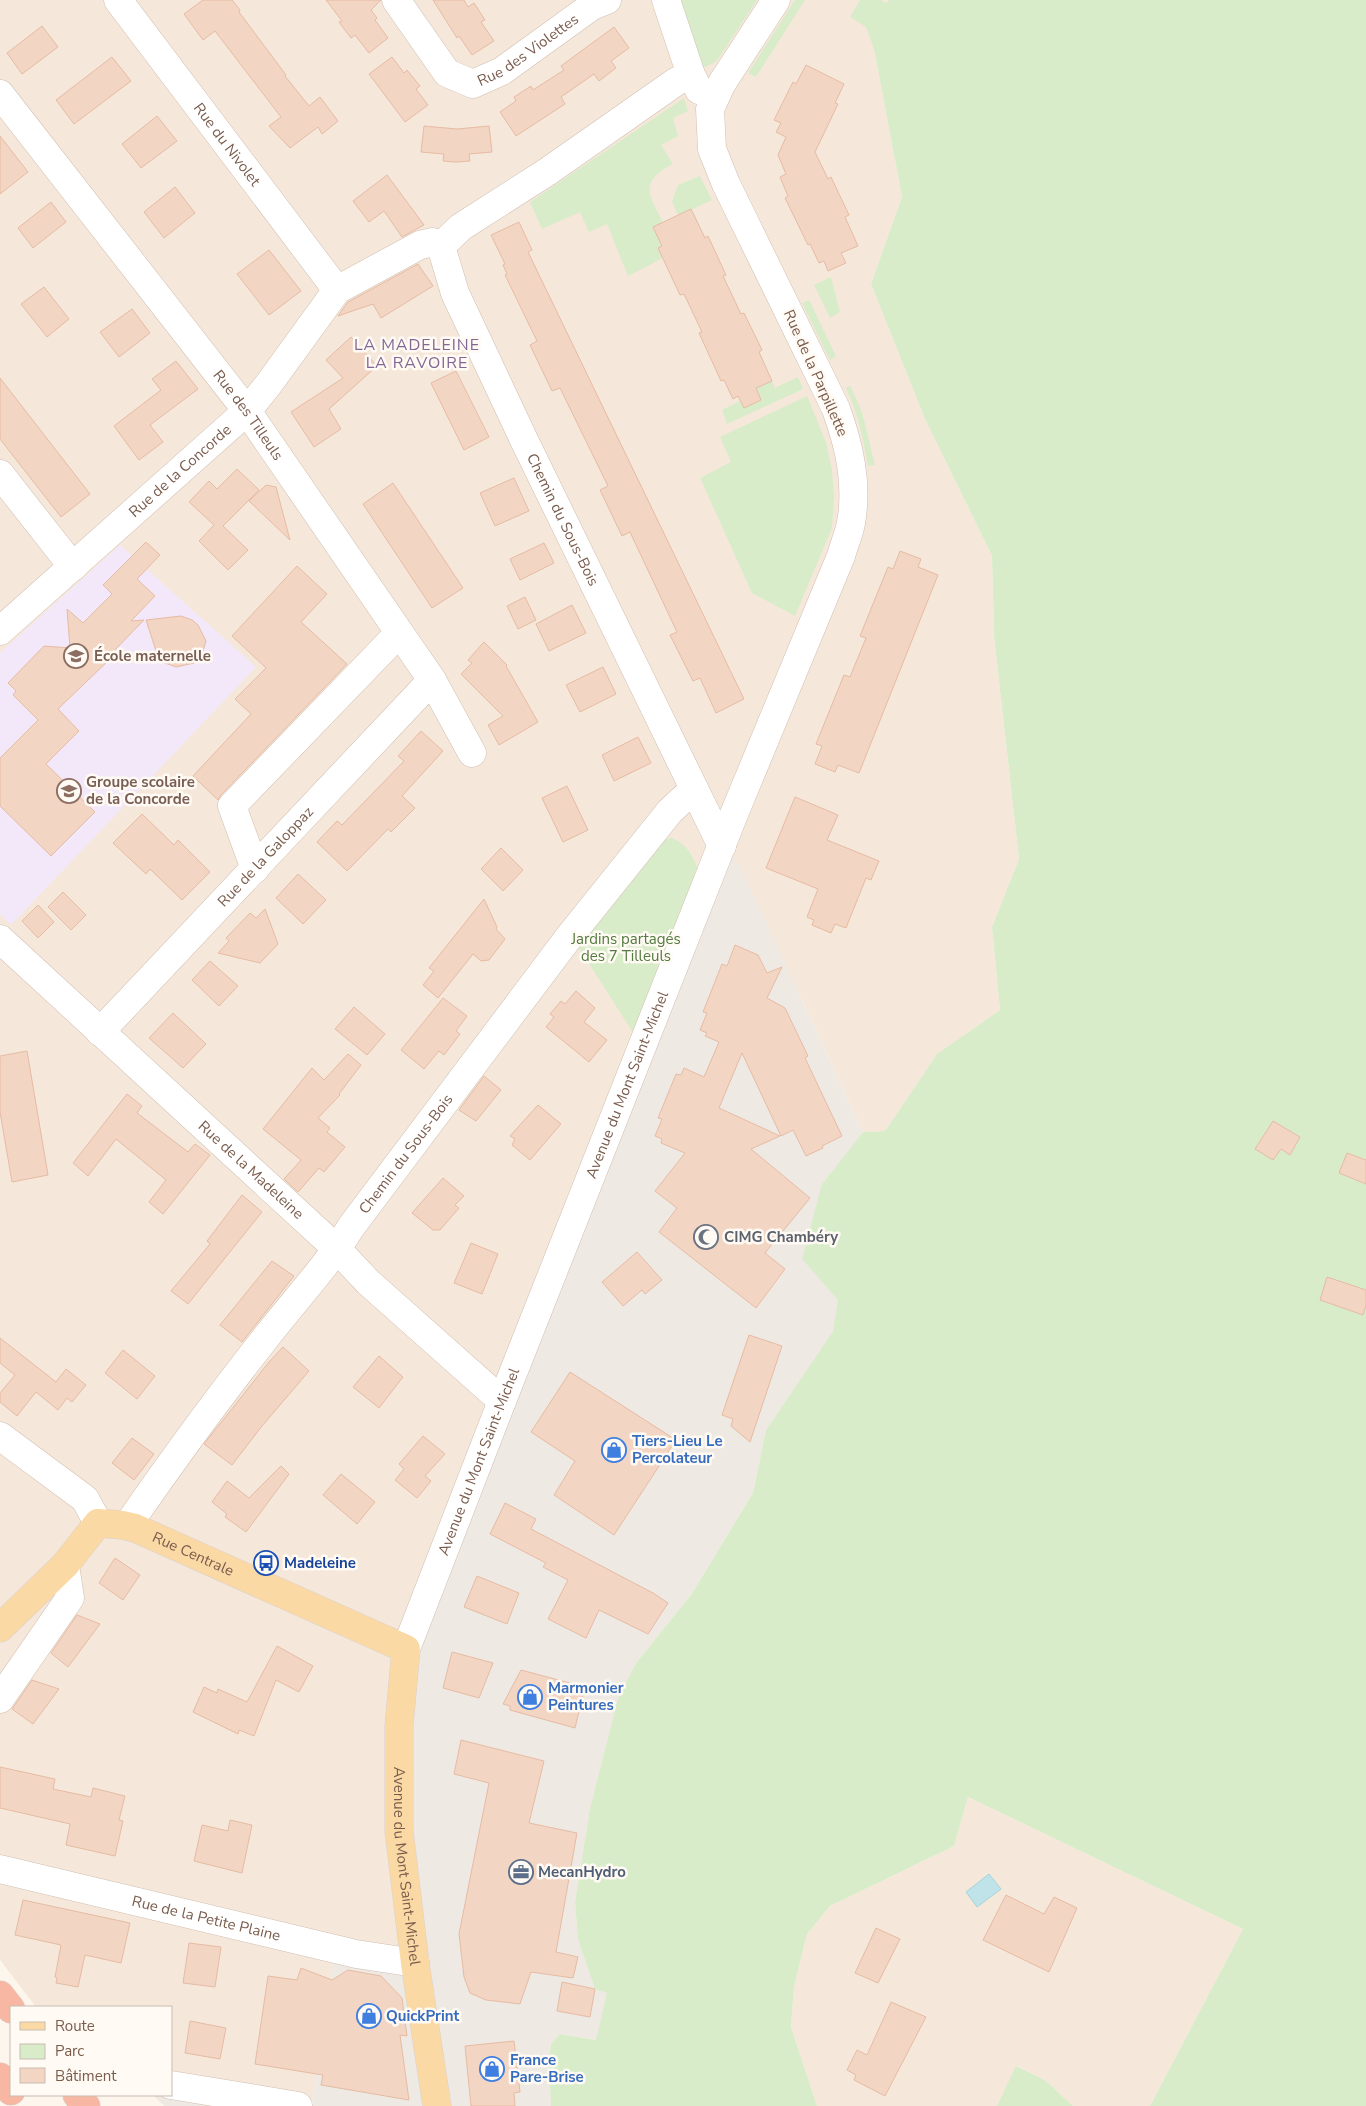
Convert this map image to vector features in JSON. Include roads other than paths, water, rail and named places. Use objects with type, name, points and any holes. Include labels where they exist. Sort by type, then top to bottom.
[{"type":"highway","points":[[0,1995],[10,2008]]},
{"type":"highway","points":[[0,2077],[10,2090]]},
{"type":"highway","points":[[78,2096],[86,2106]]},
{"type":"main road","name":"Rue Centrale","points":[[98,1523],[127,1526],[406,1649]]},
{"type":"main road","points":[[0,1628],[65,1565],[98,1523]]},
{"type":"main road","name":"Avenue du Mont Saint-Michel","points":[[406,1649],[399,1726],[400,1831],[414,1962],[437,2106]]},
{"type":"street","name":"Rue du Nivolet","points":[[118,0],[338,290]]},
{"type":"street","name":"Rue des Violettes","points":[[396,0],[447,74],[473,84],[502,71],[592,6],[607,0]]},
{"type":"street","points":[[666,0],[691,75],[710,109]]},
{"type":"street","name":"Rue de la Parpillette","points":[[722,846],[841,556],[851,524],[853,474],[847,440],[836,409],[719,168],[712,149],[710,109],[722,83],[776,0]]},
{"type":"street","points":[[440,246],[461,227],[547,172],[677,81],[691,75]]},
{"type":"street","name":"Rue des Tilleuls","points":[[0,94],[247,411],[432,680],[472,753]]},
{"type":"street","name":"Rue de la Concorde","points":[[0,631],[247,411],[268,386],[338,290],[420,246],[433,242],[440,246]]},
{"type":"street","name":"Chemin du Sous-Bois","points":[[440,246],[459,302],[722,846]]},
{"type":"street","points":[[0,474],[73,567]]},
{"type":"street","points":[[255,869],[232,806],[399,633]]},
{"type":"street","name":"Rue de la Galoppaz","points":[[100,1032],[432,680]]},
{"type":"street","name":"Chemin du Sous-Bois","points":[[127,1526],[215,1402],[337,1249],[356,1219],[568,936],[670,811],[694,789]]},
{"type":"street","name":"Avenue du Mont Saint-Michel","points":[[406,1649],[722,846]]},
{"type":"street","name":"Rue de la Madeleine","points":[[0,940],[337,1249],[368,1282],[502,1401]]},
{"type":"street","points":[[0,1436],[85,1499],[98,1523]]},
{"type":"street","points":[[0,1699],[70,1598],[65,1565]]},
{"type":"street","name":"Rue de la Petite Plaine","points":[[0,1869],[356,1954],[414,1962]]},
{"type":"street","points":[[172,2085],[298,2106]]},
{"type":"water","points":[[989,1874],[1001,1889],[977,1907],[966,1892]]},
{"type":"place","name":"École maternelle","points":[[76,656]]},
{"type":"place","name":"Groupe scolaire de la Concorde","points":[[69,791]]},
{"type":"place","name":"CIMG Chambéry","points":[[706,1237]]},
{"type":"place","name":"Tiers-Lieu Le Percolateur","points":[[614,1450]]},
{"type":"place","name":"Madeleine","points":[[266,1563]]},
{"type":"place","name":"Marmonier Peintures","points":[[530,1697]]},
{"type":"place","name":"MecanHydro","points":[[521,1872]]},
{"type":"place","name":"QuickPrint","points":[[369,2016]]},
{"type":"place","name":"France Pare-Brise","points":[[492,2069]]},
{"type":"district","name":"LA MADELEINE LA RAVOIRE","points":[[417,353]]},
{"type":"park label","name":"Jardins partagés des 7 Tilleuls","points":[[626,948]]}]
